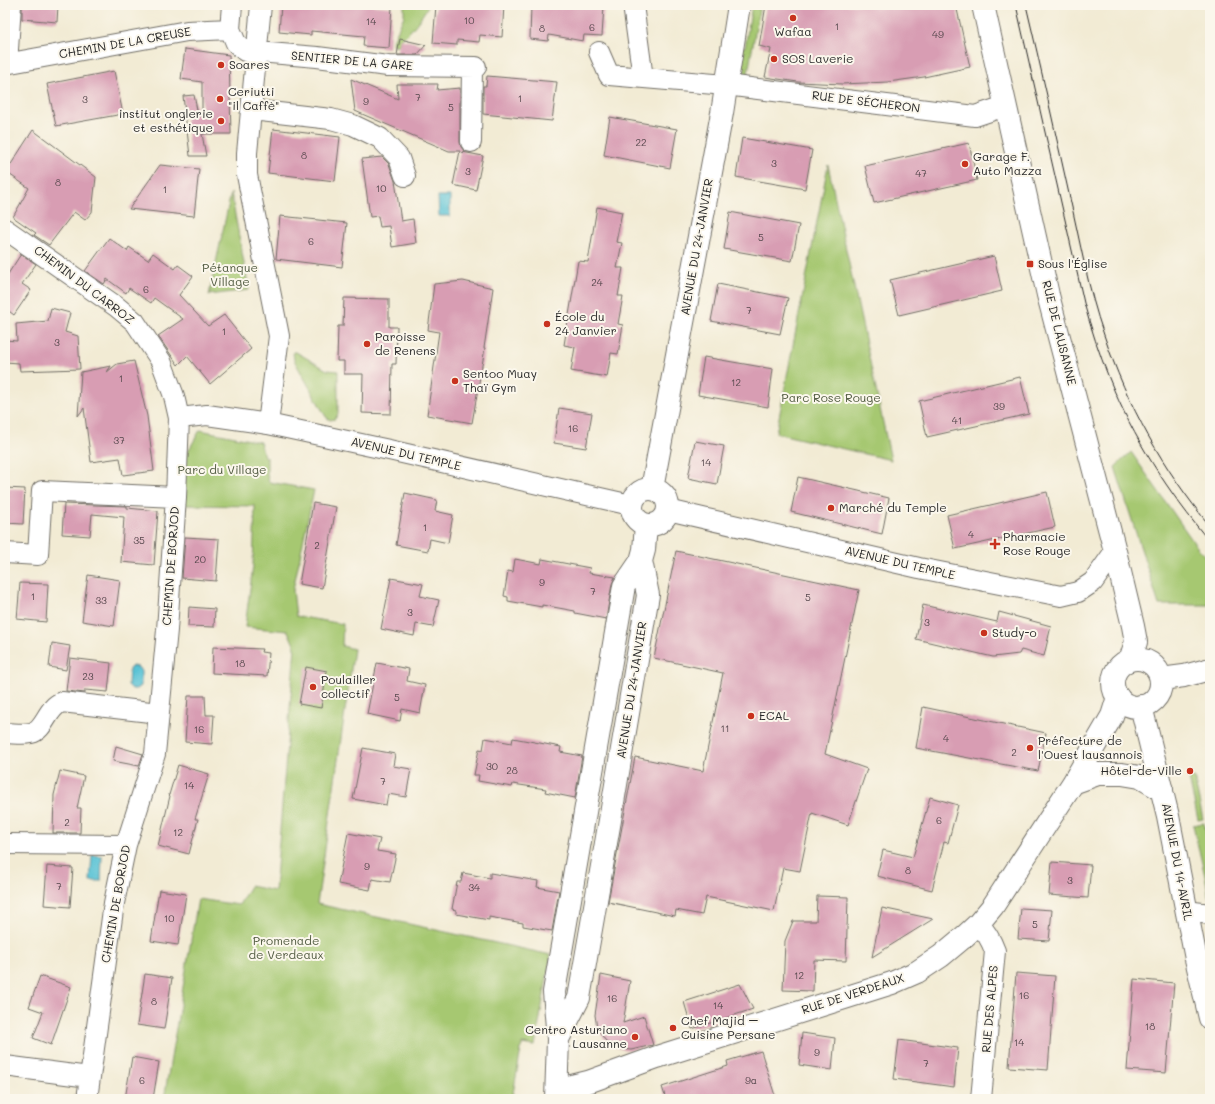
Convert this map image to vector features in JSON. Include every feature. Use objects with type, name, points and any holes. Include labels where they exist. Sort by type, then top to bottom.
[{"type":"street","points":[[6,64],[11,5]]},
{"type":"street","points":[[232,5],[230,29],[236,43],[245,51],[257,52]]},
{"type":"street","points":[[262,5],[247,153],[247,175],[279,336],[268,424]]},
{"type":"street","points":[[633,5],[644,78]]},
{"type":"street","name":"AVENUE DU 24-JANVIER","points":[[652,489],[726,85],[739,5]]},
{"type":"street","name":"RUE DE LAUSANNE","points":[[983,5],[1048,294],[1133,626],[1136,642],[1130,660]]},
{"type":"street","name":"CHEMIN DE LA CREUSE","points":[[6,64],[187,30],[230,29]]},
{"type":"street","name":"SENTIER DE LA GARE","points":[[257,52],[317,57],[388,66],[474,67],[471,142]]},
{"type":"street","points":[[599,52],[609,75],[726,85]]},
{"type":"street","name":"RUE DE SÉCHERON","points":[[726,85],[975,116],[1005,106]]},
{"type":"street","points":[[252,110],[331,119],[353,125],[380,138],[399,158],[405,176]]},
{"type":"street","name":"CHEMIN DU CARROZ","points":[[5,229],[117,307],[135,322],[160,361],[174,396],[179,418]]},
{"type":"street","name":"AVENUE DU TEMPLE","points":[[179,418],[207,415],[268,424],[631,505]]},
{"type":"street","name":"CHEMIN DE BORJOD","points":[[86,1099],[114,903],[126,845],[155,754],[167,630],[176,497],[179,418]]},
{"type":"street","points":[[646,489],[652,489],[658,491],[666,499],[668,510],[663,520],[658,524],[646,525],[636,520],[633,516],[631,505],[636,494],[646,489]]},
{"type":"street","points":[[5,553],[38,555],[42,491],[176,497]]},
{"type":"street","name":"AVENUE DU TEMPLE","points":[[668,510],[919,568],[1061,596],[1078,592],[1092,582],[1115,551]]},
{"type":"street","name":"AVENUE DU 24-JANVIER","points":[[556,1099],[558,1038],[554,992],[624,586],[641,560],[644,550],[646,525]]},
{"type":"street","name":"AVENUE DU 24-JANVIER","points":[[558,1038],[579,998],[610,820],[648,596],[641,560]]},
{"type":"street","points":[[1144,659],[1150,662],[1159,672],[1161,679],[1159,694],[1154,700],[1148,704],[1135,707],[1129,705],[1118,697],[1113,685],[1114,678],[1119,667],[1130,660],[1144,659]]},
{"type":"street","points":[[1161,679],[1184,676],[1210,669]]},
{"type":"street","name":"RUE DE VERDEAUX","points":[[556,1099],[572,1086],[588,1082],[657,1057],[892,983],[917,972],[941,956],[978,924],[1000,897],[1073,782],[1112,716],[1118,697]]},
{"type":"street","points":[[5,733],[33,733],[38,729],[56,704],[62,702],[159,713]]},
{"type":"street","name":"AVENUE DU 14-AVRIL","points":[[1141,706],[1162,790],[1186,911],[1210,1018]]},
{"type":"street","points":[[1073,782],[1098,774],[1122,774],[1140,777],[1162,790]]},
{"type":"street","points":[[585,815],[610,820]]},
{"type":"street","points":[[5,844],[126,845]]},
{"type":"street","points":[[1186,911],[1210,914]]},
{"type":"street","name":"RUE DES ALPES","points":[[978,924],[985,930],[991,939],[995,951],[981,1099]]},
{"type":"street","points":[[562,947],[587,952]]},
{"type":"street","points":[[5,1066],[89,1077]]},
{"type":"green space","points":[[404,5],[429,5],[413,28],[401,39],[399,45],[396,46],[392,43],[404,16]]},
{"type":"green space","points":[[752,5],[760,5],[747,79],[743,76],[739,68],[738,56],[739,46],[745,47]]},
{"type":"green space","name":"Parc Rose Rouge","points":[[828,165],[891,460],[776,433]]},
{"type":"green space","name":"Pétanque Village","points":[[231,193],[249,290],[209,295]]},
{"type":"green space","points":[[293,352],[296,352],[327,370],[338,371],[338,414],[335,419],[330,420],[326,417],[294,360]]},
{"type":"green space","points":[[200,430],[260,442],[264,456],[267,457],[267,475],[269,482],[314,490],[293,590],[296,616],[343,624],[342,646],[354,649],[317,904],[551,955],[535,1046],[522,1044],[512,1099],[164,1099],[198,899],[239,905],[250,886],[275,891],[295,647],[288,631],[245,627],[253,566],[255,506],[183,505],[182,462]]},
{"type":"green space","points":[[1131,452],[1197,547],[1210,560],[1210,605],[1159,605],[1115,467]]},
{"type":"green space","points":[[1194,777],[1203,819],[1198,820],[1189,778]]},
{"type":"green space","points":[[1204,823],[1210,851],[1210,900],[1193,825]]},
{"type":"water","points":[[438,196],[450,196],[450,216],[439,216]]},
{"type":"water","points":[[132,666],[138,667],[141,671],[141,686],[137,689],[132,689],[128,685],[129,669]]},
{"type":"water","points":[[92,855],[102,856],[101,881],[90,881]]},
{"type":"building","points":[[22,5],[58,5],[57,22],[22,19]]},
{"type":"building","points":[[281,5],[369,5],[392,7],[389,48],[363,46],[364,36],[311,31],[311,35],[279,32]]},
{"type":"building","points":[[436,5],[504,5],[502,37],[480,35],[479,42],[457,40],[457,45],[433,43]]},
{"type":"building","points":[[531,5],[604,5],[602,36],[584,35],[583,41],[549,35],[548,41],[530,39]]},
{"type":"building","points":[[766,5],[956,5],[970,67],[924,77],[888,82],[842,84],[798,82],[765,77],[771,49],[759,46]]},
{"type":"building","points":[[400,39],[426,45],[417,55],[397,55]]},
{"type":"building","points":[[185,49],[229,55],[231,134],[202,134],[206,156],[190,156],[183,96],[194,95],[198,115],[202,116],[202,82],[181,79]]},
{"type":"building","points":[[114,71],[123,114],[56,126],[47,84]]},
{"type":"building","points":[[487,76],[557,82],[552,121],[483,114],[483,86],[486,86]]},
{"type":"building","points":[[351,79],[398,99],[397,84],[438,84],[437,90],[460,88],[460,142],[461,147],[465,152],[462,152],[483,156],[476,190],[453,185],[460,151],[449,151],[355,111]]},
{"type":"building","points":[[610,117],[677,129],[670,168],[604,155]]},
{"type":"building","points":[[273,129],[340,137],[335,181],[268,173]]},
{"type":"building","points":[[33,130],[96,177],[92,212],[85,220],[74,212],[49,245],[34,235],[36,233],[13,217],[29,188],[6,172]]},
{"type":"building","points":[[742,138],[812,150],[805,189],[736,177]]},
{"type":"building","points":[[969,143],[977,180],[874,203],[865,166]]},
{"type":"building","points":[[382,157],[389,164],[395,181],[401,221],[413,219],[416,243],[392,247],[389,226],[380,227],[378,216],[370,217],[362,159]]},
{"type":"building","points":[[160,165],[199,169],[194,216],[129,209]]},
{"type":"building","points":[[597,207],[622,212],[616,242],[622,243],[617,268],[623,268],[618,296],[623,296],[618,324],[623,325],[618,354],[611,353],[607,377],[571,371],[575,347],[564,345],[578,261],[588,262]]},
{"type":"building","points":[[730,212],[799,225],[792,261],[724,249]]},
{"type":"building","points":[[280,216],[347,223],[342,267],[276,259]]},
{"type":"building","points":[[109,238],[127,251],[129,247],[148,260],[153,253],[175,269],[178,265],[193,276],[179,295],[208,326],[224,315],[251,349],[210,384],[187,356],[178,365],[158,336],[183,319],[154,298],[151,303],[129,288],[126,293],[107,279],[104,284],[85,271]]},
{"type":"building","points":[[21,254],[36,264],[22,284],[31,290],[14,315],[5,308],[5,273],[8,274]]},
{"type":"building","points":[[994,256],[1002,291],[899,315],[890,280]]},
{"type":"building","name":"Sentoo Muay Thaï Gym","points":[[463,281],[493,288],[485,348],[472,423],[427,415],[439,332],[428,330],[434,284]]},
{"type":"building","points":[[718,284],[788,298],[780,334],[711,321]]},
{"type":"building","name":"Paroisse de Renens","points":[[344,298],[389,299],[389,327],[397,327],[396,364],[392,364],[391,414],[362,413],[363,374],[344,374],[344,361],[337,361],[338,326],[343,326]]},
{"type":"building","points":[[51,308],[70,313],[65,332],[78,336],[80,369],[20,371],[19,363],[5,362],[5,340],[17,341],[16,324],[48,321]]},
{"type":"building","points":[[704,357],[773,369],[768,407],[698,395]]},
{"type":"building","points":[[134,361],[147,416],[154,471],[123,475],[120,458],[91,462],[84,408],[78,416],[81,372],[111,366],[107,372],[117,364]]},
{"type":"building","points":[[1020,377],[1029,414],[927,437],[919,401]]},
{"type":"building","points":[[559,408],[592,413],[586,448],[554,443]]},
{"type":"building","points":[[695,441],[724,446],[717,484],[688,478]]},
{"type":"building","points":[[798,477],[889,498],[882,534],[791,512]]},
{"type":"building","points":[[5,488],[25,489],[23,524],[5,523]]},
{"type":"building","points":[[1047,492],[1055,527],[955,549],[947,515]]},
{"type":"building","points":[[405,493],[437,500],[435,511],[453,515],[448,543],[430,539],[428,551],[396,545]]},
{"type":"building","points":[[313,503],[336,507],[322,588],[299,584]]},
{"type":"building","points":[[64,504],[127,506],[127,508],[158,511],[154,565],[121,562],[124,517],[92,514],[90,536],[62,534]]},
{"type":"building","points":[[185,537],[219,539],[216,581],[182,578]]},
{"type":"building","name":"ECAL","points":[[676,551],[859,590],[825,754],[867,769],[848,825],[812,813],[800,871],[783,868],[774,911],[706,897],[702,915],[676,910],[675,916],[608,902],[635,757],[703,771],[723,673],[654,658]]},
{"type":"building","points":[[515,559],[541,564],[542,559],[590,568],[589,573],[615,577],[612,584],[606,619],[575,613],[575,611],[508,601],[508,597],[504,596],[508,571],[513,572]]},
{"type":"building","points":[[88,575],[120,580],[114,626],[82,621]]},
{"type":"building","points":[[391,578],[423,584],[420,596],[439,600],[433,627],[416,624],[414,636],[381,629]]},
{"type":"building","points":[[20,583],[48,584],[46,622],[17,619]]},
{"type":"building","name":"Study-o","points":[[923,605],[997,622],[999,612],[1051,626],[1044,656],[1021,650],[1019,654],[993,657],[916,639]]},
{"type":"building","points":[[189,607],[215,609],[214,627],[188,626]]},
{"type":"building","points":[[52,643],[70,646],[66,670],[49,667]]},
{"type":"building","points":[[213,647],[262,649],[261,652],[269,653],[267,676],[212,673]]},
{"type":"building","points":[[70,658],[111,663],[108,692],[85,690],[85,693],[66,691]]},
{"type":"building","points":[[377,663],[409,669],[407,681],[425,685],[420,713],[402,709],[400,721],[367,714]]},
{"type":"building","name":"Poulailler collectif","points":[[306,667],[327,671],[321,708],[299,704]]},
{"type":"building","points":[[188,696],[205,696],[206,715],[214,715],[212,744],[185,742]]},
{"type":"building","points":[[923,707],[1046,733],[1038,771],[916,748]]},
{"type":"building","points":[[485,738],[512,743],[513,738],[561,747],[560,752],[582,756],[575,798],[545,792],[546,789],[513,784],[512,787],[478,781],[479,775],[474,775],[479,749],[483,750]]},
{"type":"building","points":[[116,746],[143,754],[139,766],[113,761]]},
{"type":"building","points":[[363,748],[395,754],[393,766],[411,769],[406,797],[388,794],[386,805],[353,799]]},
{"type":"building","points":[[178,765],[209,774],[195,819],[198,819],[189,854],[158,846],[169,795]]},
{"type":"building","points":[[60,771],[84,776],[77,808],[81,808],[80,833],[53,833],[54,795]]},
{"type":"building","points":[[930,797],[958,805],[948,843],[944,842],[932,890],[877,876],[883,850],[913,857]]},
{"type":"building","points":[[348,833],[380,839],[377,851],[396,854],[390,882],[372,879],[370,890],[338,884]]},
{"type":"building","points":[[1052,862],[1091,865],[1088,898],[1049,895]]},
{"type":"building","points":[[47,866],[73,868],[70,907],[44,905]]},
{"type":"building","points":[[463,873],[490,878],[490,873],[538,881],[537,887],[559,891],[552,931],[523,926],[523,923],[489,917],[489,920],[456,914],[456,910],[452,909],[457,882],[461,882]]},
{"type":"building","points":[[159,890],[186,894],[178,945],[151,941]]},
{"type":"building","points":[[817,896],[848,897],[846,961],[814,960],[813,991],[783,990],[785,941],[793,921],[816,921]]},
{"type":"building","points":[[882,908],[933,919],[872,957]]},
{"type":"building","points":[[1021,908],[1052,910],[1049,941],[1018,939]]},
{"type":"building","points":[[1016,973],[1055,976],[1048,1070],[1009,1067]]},
{"type":"building","points":[[145,974],[172,978],[164,1029],[137,1025]]},
{"type":"building","points":[[601,975],[630,981],[623,1023],[644,1016],[653,1045],[631,1050],[621,1049],[612,1046],[605,1040],[597,1028],[595,1015]]},
{"type":"building","points":[[40,976],[71,987],[51,1045],[33,1038],[43,1012],[29,1007]]},
{"type":"building","points":[[1134,979],[1174,983],[1166,1073],[1127,1070]]},
{"type":"building","points":[[740,984],[753,1009],[692,1029],[684,1002]]},
{"type":"building","points":[[802,1033],[835,1038],[832,1070],[799,1065]]},
{"type":"building","points":[[899,1040],[958,1048],[954,1087],[894,1079]]},
{"type":"building","points":[[761,1051],[776,1099],[666,1099],[662,1087],[728,1066],[727,1061]]},
{"type":"building","points":[[132,1057],[159,1062],[153,1099],[125,1099]]},
{"type":"tram line","points":[[1016,5],[1084,303],[1102,359],[1109,378],[1140,443],[1180,504],[1210,542]]},
{"type":"tram line","points":[[1026,5],[1089,283],[1098,318],[1113,361],[1135,411],[1162,459],[1177,482],[1210,526]]},
{"type":"place","name":"Wafaa","points":[[793,18]]},
{"type":"place","name":"SOS Laverie","points":[[774,59]]},
{"type":"place","name":"Soares","points":[[221,65]]},
{"type":"place","name":"Ceriutti \"il Caffè\"","points":[[220,99]]},
{"type":"place","name":"institut onglerie et esthétique","points":[[221,121]]},
{"type":"place","name":"Garage F. Auto Mazza","points":[[965,164]]},
{"type":"place","name":"Sous l'Église","points":[[1030,264]]},
{"type":"place","name":"École du 24 Janvier","points":[[547,324]]},
{"type":"place","name":"Paroisse de Renens","points":[[367,344]]},
{"type":"place","name":"Sentoo Muay Thaï Gym","points":[[455,381]]},
{"type":"place","name":"Marché du Temple","points":[[831,508]]},
{"type":"place","name":"Pharmacie Rose Rouge","points":[[995,544]]},
{"type":"place","name":"Study-o","points":[[984,633]]},
{"type":"place","name":"Poulailler collectif","points":[[313,687]]},
{"type":"place","name":"ECAL","points":[[751,716]]},
{"type":"place","name":"Préfecture de l'Ouest lausannois","points":[[1030,748]]},
{"type":"place","name":"Hôtel-de-Ville","points":[[1190,771]]},
{"type":"place","name":"Chef Majid – Cuisine Persane","points":[[673,1028]]},
{"type":"place","name":"Centro Asturiano Lausanne","points":[[635,1037]]},
{"type":"park label","name":"Parc du Village","points":[[222,470]]},
{"type":"park label","name":"Promenade de Verdeaux","points":[[286,948]]}]
